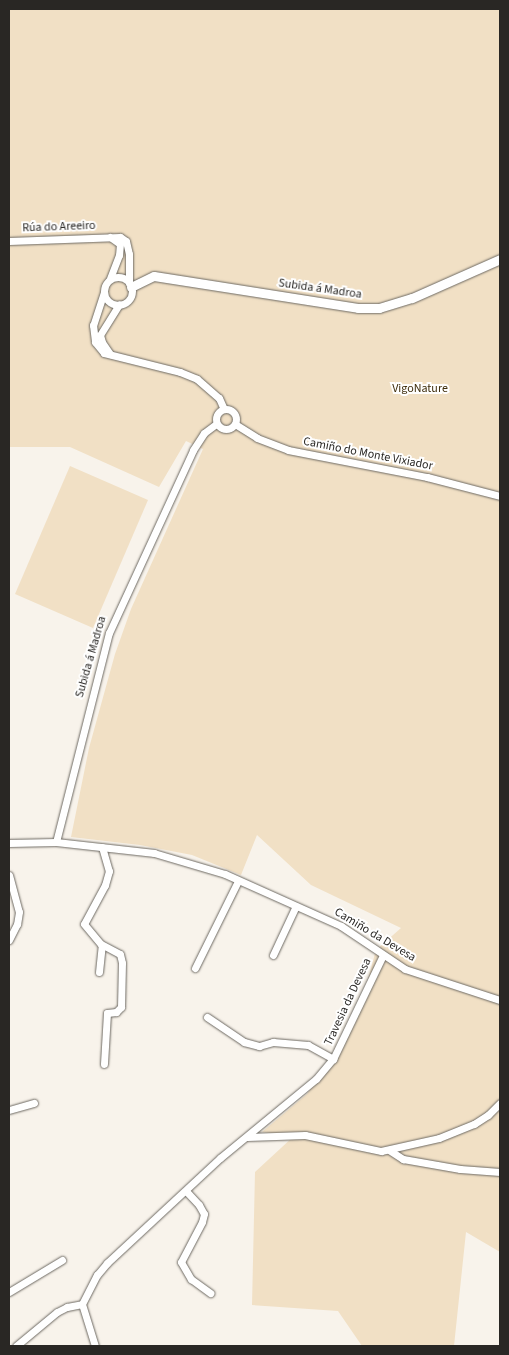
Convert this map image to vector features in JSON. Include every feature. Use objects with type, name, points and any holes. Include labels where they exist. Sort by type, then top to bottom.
[{"type":"street","name":"Rúa do Areeiro","points":[[109,236],[120,244],[119,255],[110,279]]},
{"type":"street","name":"Rúa do Areeiro","points":[[9,241],[120,237],[126,241],[130,285]]},
{"type":"street","name":"Subida á Madroa","points":[[130,285],[154,276],[358,308],[379,308],[412,298],[500,259]]},
{"type":"street","points":[[112,357],[102,342],[100,335],[119,304],[130,297],[130,285],[122,277],[110,279],[104,292],[93,325],[98,348],[112,357],[180,372],[197,379],[219,398],[224,409],[234,413],[235,424],[225,430],[216,424]]},
{"type":"street","points":[[104,292],[110,301],[119,304]]},
{"type":"street","name":"Subida á Madroa","points":[[56,842],[109,632],[193,450],[204,434],[216,424],[217,413],[224,409]]},
{"type":"street","name":"Camiño do Monte Vixiador","points":[[235,424],[257,438],[288,450],[427,477],[500,496]]},
{"type":"street","points":[[9,843],[56,842]]},
{"type":"street","name":"Camiño da Devesa","points":[[56,842],[154,853],[225,874],[341,926],[405,969],[500,1000]]},
{"type":"street","points":[[102,847],[109,871],[105,885],[84,924],[102,945],[120,954],[122,963],[121,1007],[116,1012],[107,1014],[104,1064]]},
{"type":"street","points":[[9,874],[19,912],[18,924],[9,940]]},
{"type":"street","points":[[195,968],[238,881]]},
{"type":"street","points":[[273,955],[296,906]]},
{"type":"street","points":[[99,972],[102,945]]},
{"type":"street","name":"Travesia da Devesa","points":[[247,1137],[316,1079],[333,1059],[383,955]]},
{"type":"street","name":"Travesia da Devesa","points":[[206,1017],[244,1042],[259,1046],[273,1042],[308,1045],[333,1059]]},
{"type":"street","points":[[9,1110],[34,1103]]},
{"type":"street","points":[[16,1346],[57,1312],[66,1307],[82,1304],[107,1263],[220,1158],[247,1137],[305,1136],[368,1149],[389,1150],[439,1138],[474,1124],[488,1116],[500,1103]]},
{"type":"street","points":[[389,1150],[402,1159],[460,1169],[500,1172]]},
{"type":"street","points":[[186,1191],[200,1205],[204,1214],[202,1222],[181,1262],[191,1279],[210,1292]]},
{"type":"street","points":[[9,1292],[62,1260]]},
{"type":"street","points":[[82,1304],[95,1346]]},
{"type":"green space","name":"VigoNature","points":[[9,9],[500,9],[500,1252],[466,1232],[454,1346],[362,1346],[338,1311],[252,1305],[255,1172],[294,1136],[262,1132],[307,1094],[347,1037],[363,997],[376,950],[401,928],[311,885],[257,835],[241,875],[192,855],[140,845],[71,837],[89,748],[115,654],[131,609],[203,449],[186,441],[159,487],[70,447],[9,447]]},
{"type":"green space","points":[[70,466],[148,500],[93,628],[15,594]]}]
